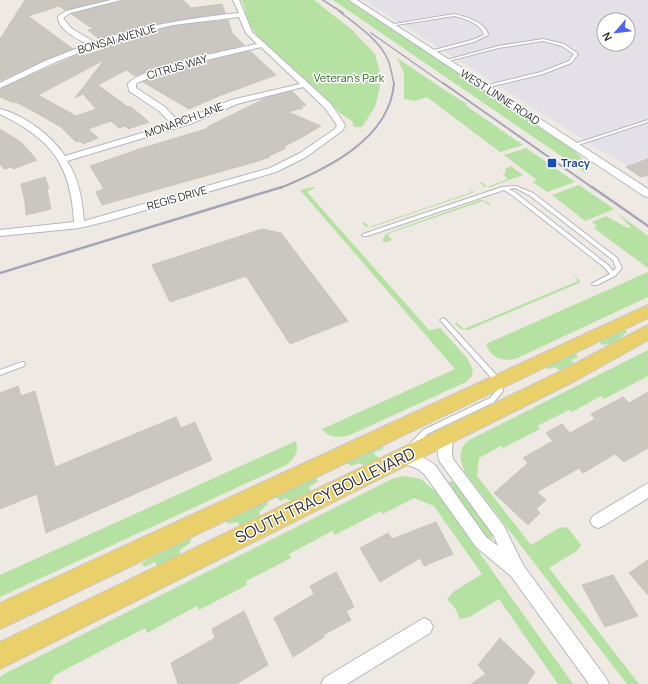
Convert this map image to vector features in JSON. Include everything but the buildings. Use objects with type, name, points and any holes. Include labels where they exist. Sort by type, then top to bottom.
[{"type":"main road","name":"SOUTH TRACY BOULEVARD","points":[[0,616],[498,380],[648,311]]},
{"type":"main road","name":"SOUTH TRACY BOULEVARD","points":[[0,656],[568,376],[648,332]]},
{"type":"street","points":[[92,44],[73,33],[60,20],[60,17],[68,12],[118,0]]},
{"type":"street","points":[[236,0],[240,8],[243,22],[249,33],[304,84]]},
{"type":"street","name":"WEST LINNE ROAD","points":[[352,0],[648,194]]},
{"type":"street","name":"BONSAI AVENUE","points":[[0,86],[49,62],[92,44],[141,30],[189,20],[241,15]]},
{"type":"street","name":"CITRUS WAY","points":[[177,125],[157,106],[132,89],[132,84],[136,80],[175,65],[262,45]]},
{"type":"street","name":"MONARCH LANE","points":[[64,159],[177,125],[234,102],[304,84]]},
{"type":"street","name":"REGIS DRIVE","points":[[0,233],[79,225],[105,219],[273,170],[303,155],[332,136],[341,128],[340,122],[330,109],[304,84]]},
{"type":"street","points":[[0,111],[19,120],[41,135],[64,159],[76,190],[79,225]]},
{"type":"street","points":[[447,435],[443,444],[447,462],[499,531],[517,571],[600,684]]},
{"type":"street","points":[[402,457],[423,464],[430,470],[481,542],[517,571]]},
{"type":"street","points":[[598,521],[648,490]]},
{"type":"street","points":[[330,684],[424,627]]},
{"type":"lane","points":[[390,25],[454,15],[465,17],[481,26],[486,32],[486,35],[473,41],[431,52]]},
{"type":"lane","points":[[445,61],[498,47],[543,40],[563,45],[576,54],[570,62],[542,73],[485,87]]},
{"type":"lane","points":[[573,145],[648,121]]},
{"type":"lane","points":[[365,235],[504,188],[516,187],[531,194],[615,259],[619,268],[613,275],[595,284]]},
{"type":"lane","points":[[504,188],[514,194],[606,266],[613,275]]},
{"type":"lane","points":[[402,457],[425,432],[497,396],[500,391],[498,380],[442,320]]},
{"type":"lane","points":[[0,373],[22,364]]},
{"type":"shaded area","points":[[364,0],[648,0],[648,179],[565,128]]},
{"type":"green space","name":"Veteran's Park","points":[[241,0],[314,0],[352,30],[375,54],[379,69],[380,87],[375,107],[362,127],[354,127],[352,121],[341,114],[328,100],[258,37],[248,22]]},
{"type":"green space","points":[[333,0],[348,0],[573,149],[587,164],[586,173]]},
{"type":"green space","points":[[397,58],[467,104],[465,105],[523,145],[500,152],[427,97],[415,101],[404,99],[404,73]]},
{"type":"green space","points":[[526,148],[575,182],[547,192],[533,182],[537,180],[504,155]]},
{"type":"green space","points":[[511,166],[523,175],[490,187],[487,187],[508,179],[503,175],[506,173],[505,169]]},
{"type":"green space","points":[[482,182],[487,187],[485,187],[480,183]]},
{"type":"green space","points":[[579,185],[614,209],[585,221],[552,195]]},
{"type":"green space","points":[[313,187],[315,188],[307,192],[429,330],[440,328],[467,358],[473,370],[471,377],[466,382],[350,435],[342,437],[331,436],[322,429],[455,369],[300,190]]},
{"type":"green space","points":[[468,187],[474,192],[372,227],[369,227],[472,192]]},
{"type":"green space","points":[[480,200],[486,201],[491,205],[483,201],[387,234],[392,240],[386,242],[382,241],[386,234],[390,232]]},
{"type":"green space","points":[[616,212],[648,236],[648,268],[594,228],[597,226],[592,222],[606,216],[628,228],[631,227]]},
{"type":"green space","points":[[364,222],[369,227],[366,227],[362,223]]},
{"type":"green space","points":[[648,272],[648,297],[515,359],[506,360],[497,358],[490,352],[486,344]]},
{"type":"green space","points":[[572,274],[580,281],[579,283],[468,330],[461,329],[455,324],[456,322],[464,329],[578,281]]},
{"type":"green space","points":[[624,329],[627,332],[621,337],[623,340],[610,346],[606,344],[603,345],[598,341]]},
{"type":"green space","points":[[648,350],[648,376],[604,399],[601,396],[572,412],[569,410],[537,426],[540,429],[503,448],[501,446],[479,458],[477,476],[531,545],[559,528],[567,527],[581,545],[578,550],[549,568],[639,684],[627,684],[466,474],[462,465],[461,450],[466,442],[471,439]]},
{"type":"green space","points":[[575,353],[578,357],[572,360],[574,364],[559,370],[555,367],[548,369],[545,367]]},
{"type":"green space","points":[[296,441],[296,454],[286,465],[0,597],[0,575]]},
{"type":"green space","points":[[383,444],[383,449],[374,452],[379,458],[364,466],[360,463],[351,466],[346,462]]},
{"type":"green space","points":[[403,476],[421,479],[436,492],[573,684],[558,684],[499,599],[469,617],[460,619],[455,608],[447,599],[453,592],[482,574],[434,506],[414,498],[383,514],[381,511],[335,535],[332,531],[289,554],[291,558],[246,581],[247,585],[199,610],[197,606],[147,633],[145,628],[55,675],[50,684],[0,684],[0,677],[6,673],[392,479]]},
{"type":"green space","points":[[315,477],[318,481],[309,487],[311,492],[291,501],[286,498],[280,501],[275,496]]},
{"type":"green space","points":[[449,482],[454,482],[493,535],[492,539],[487,537],[449,485]]},
{"type":"green space","points":[[267,500],[268,504],[259,512],[261,516],[240,527],[238,522],[228,524],[225,520]]},
{"type":"green space","points":[[190,537],[191,542],[180,550],[180,556],[158,567],[155,562],[144,567],[142,563]]},
{"type":"railway","points":[[323,0],[343,13]]},
{"type":"railway","points":[[339,11],[379,45],[388,60],[394,84]]},
{"type":"railway","points":[[371,33],[444,84]]},
{"type":"railway","points":[[443,83],[593,188]]},
{"type":"railway","points":[[280,188],[336,161],[369,136],[381,120],[390,103],[394,84]]},
{"type":"railway","points":[[0,273],[282,187]]},
{"type":"railway","points":[[592,187],[648,226]]},
{"type":"place","name":"Tracy","points":[[552,163]]}]
